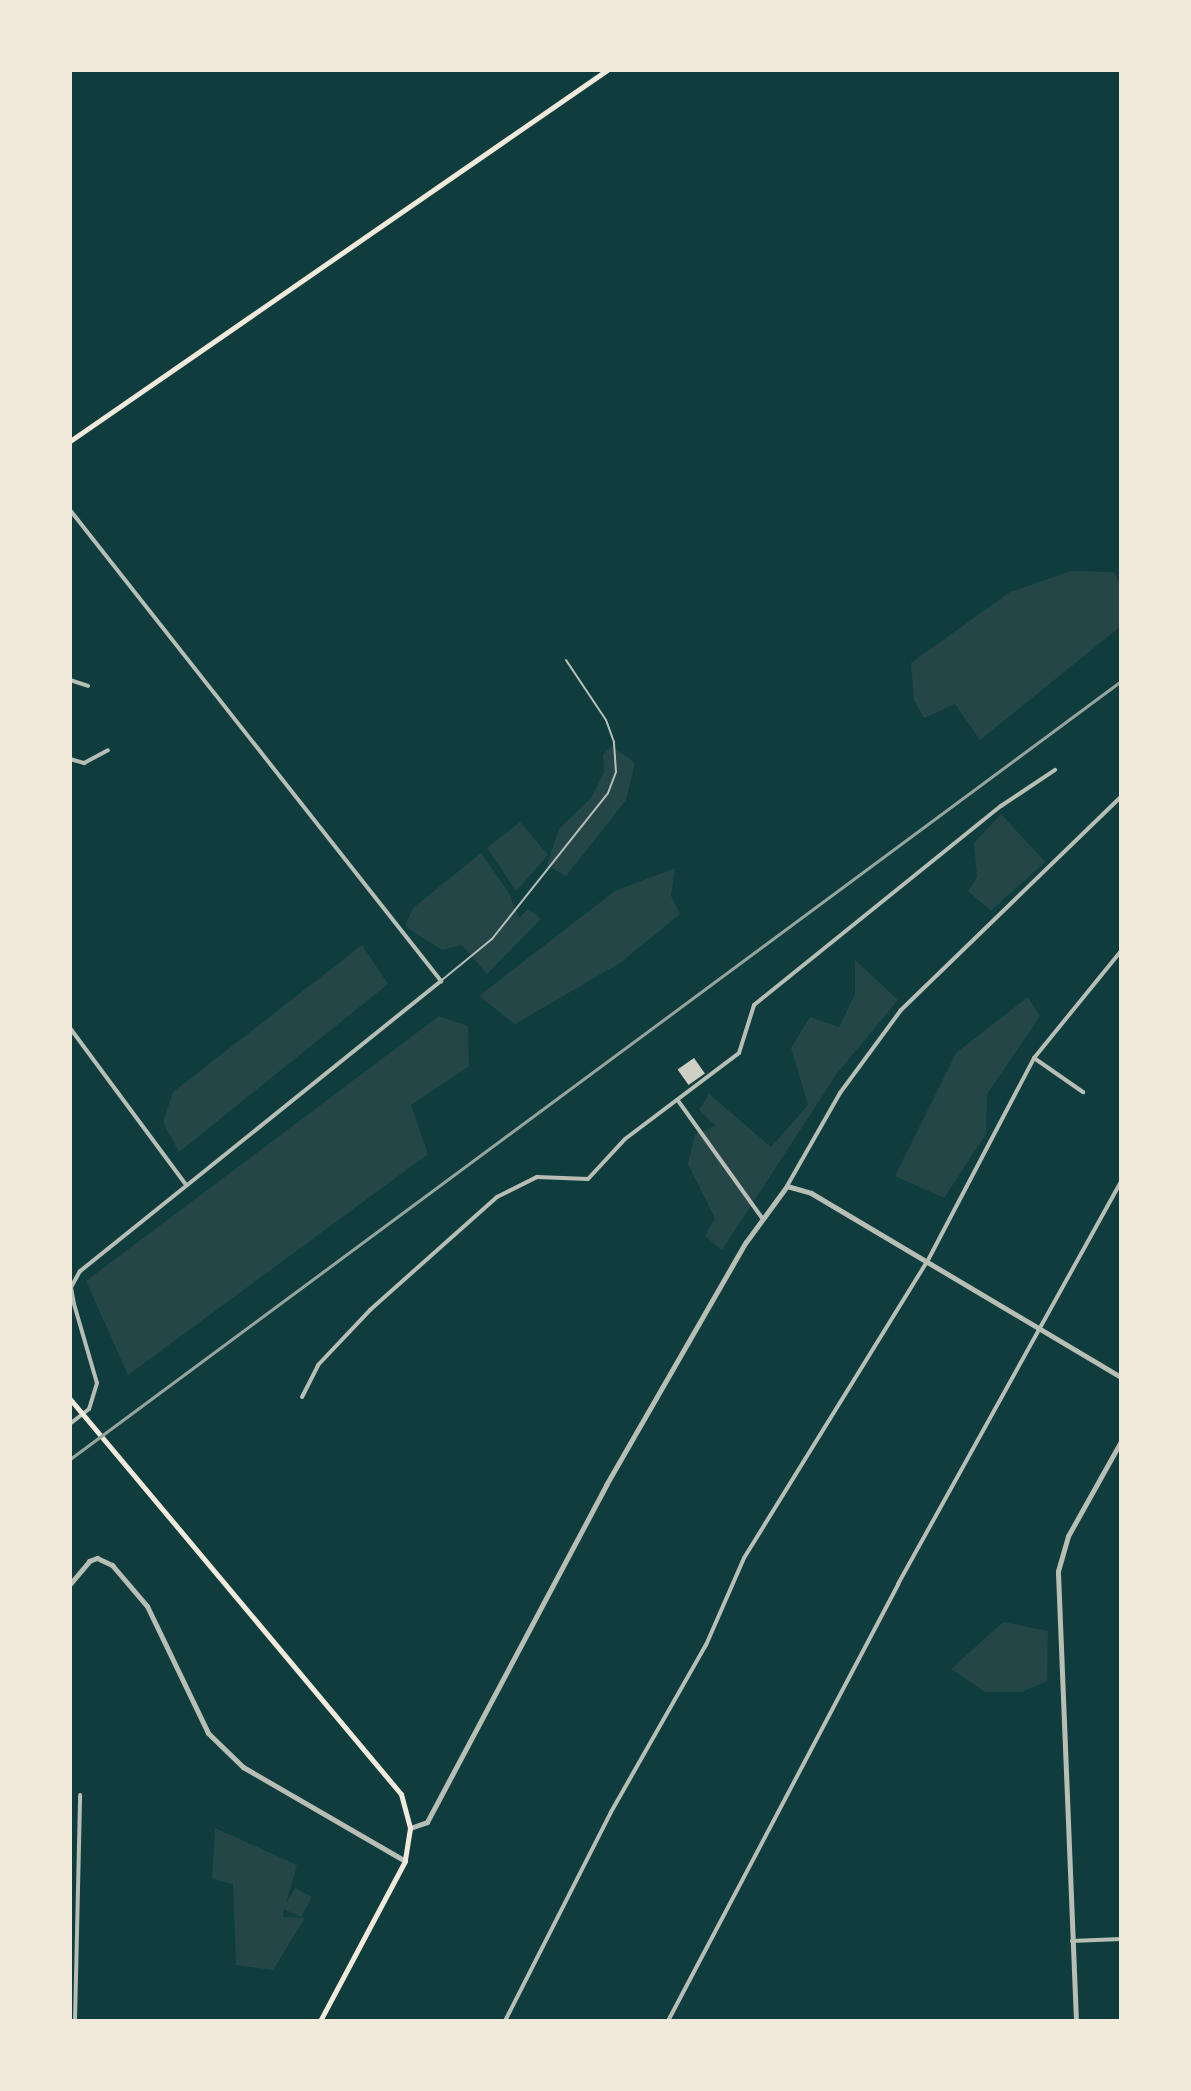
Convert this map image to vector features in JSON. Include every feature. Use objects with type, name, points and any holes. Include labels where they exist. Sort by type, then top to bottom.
[{"type":"main road","points":[[70,441],[607,70]]},
{"type":"main road","points":[[70,1399],[392,1780],[408,1811],[410,1828],[405,1861],[320,2021]]},
{"type":"street","points":[[70,510],[441,981],[80,1271],[71,1287],[97,1383],[96,1399],[70,1424]]},
{"type":"street","points":[[70,680],[88,686]]},
{"type":"street","points":[[70,759],[84,763],[108,750]]},
{"type":"street","points":[[302,1397],[318,1365],[360,1321],[497,1197],[537,1177],[588,1179],[625,1139],[679,1102],[739,1053],[754,1005],[1001,806],[1055,770]]},
{"type":"street","points":[[410,1828],[427,1822],[466,1755],[606,1485],[762,1218],[787,1186],[840,1093],[901,1010],[1121,797]]},
{"type":"street","points":[[505,2021],[611,1812],[706,1645],[744,1558],[927,1262],[1034,1058],[1121,951]]},
{"type":"street","points":[[70,1028],[186,1185]]},
{"type":"street","points":[[1034,1058],[1083,1092]]},
{"type":"street","points":[[679,1102],[762,1218]]},
{"type":"street","points":[[668,2021],[1121,1181]]},
{"type":"street","points":[[787,1186],[811,1193],[1042,1325],[1121,1377]]},
{"type":"street","points":[[1076,2021],[1058,1571],[1068,1536],[1121,1441]]},
{"type":"street","points":[[70,1584],[89,1561],[97,1558],[112,1565],[147,1606],[208,1733],[243,1767],[405,1861]]},
{"type":"street","points":[[75,2021],[80,1795]]},
{"type":"street","points":[[1072,1941],[1121,1939]]},
{"type":"lane","points":[[441,981],[492,939],[608,793],[616,772],[614,742],[606,720],[566,660]]},
{"type":"shaded area","points":[[1071,571],[1114,572],[1121,585],[1121,626],[980,740],[955,704],[924,718],[914,700],[911,663],[1010,592]]},
{"type":"shaded area","points":[[612,746],[635,763],[626,800],[566,876],[547,865],[559,829],[591,798],[604,773],[603,754]]},
{"type":"shaded area","points":[[1001,814],[1045,862],[991,911],[968,891],[977,877],[974,843]]},
{"type":"shaded area","points":[[520,822],[548,855],[516,891],[487,848]]},
{"type":"shaded area","points":[[481,853],[509,893],[519,918],[528,909],[541,919],[487,974],[462,945],[442,950],[405,926],[413,908]]},
{"type":"shaded area","points":[[675,868],[671,896],[680,914],[620,963],[515,1024],[479,996],[615,891]]},
{"type":"shaded area","points":[[362,945],[388,984],[179,1152],[163,1122],[173,1092]]},
{"type":"shaded area","points":[[855,960],[898,1000],[838,1072],[722,1250],[705,1236],[715,1218],[688,1164],[695,1134],[716,1126],[699,1110],[709,1094],[771,1147],[808,1105],[791,1048],[810,1017],[839,1027],[855,994]]},
{"type":"shaded area","points":[[1028,997],[1040,1016],[987,1094],[986,1134],[944,1198],[895,1176],[956,1053]]},
{"type":"shaded area","points":[[439,1016],[468,1026],[469,1066],[411,1105],[428,1154],[128,1375],[86,1281]]},
{"type":"shaded area","points":[[1003,1622],[1048,1631],[1047,1681],[1022,1692],[985,1692],[951,1669]]},
{"type":"shaded area","points":[[215,1828],[297,1865],[286,1904],[295,1888],[312,1897],[301,1917],[284,1909],[283,1917],[305,1918],[273,1970],[236,1965],[233,1884],[212,1879]]},
{"type":"building","points":[[694,1058],[705,1074],[689,1085],[678,1069]]},
{"type":"railway","points":[[70,1459],[1121,681]]}]
